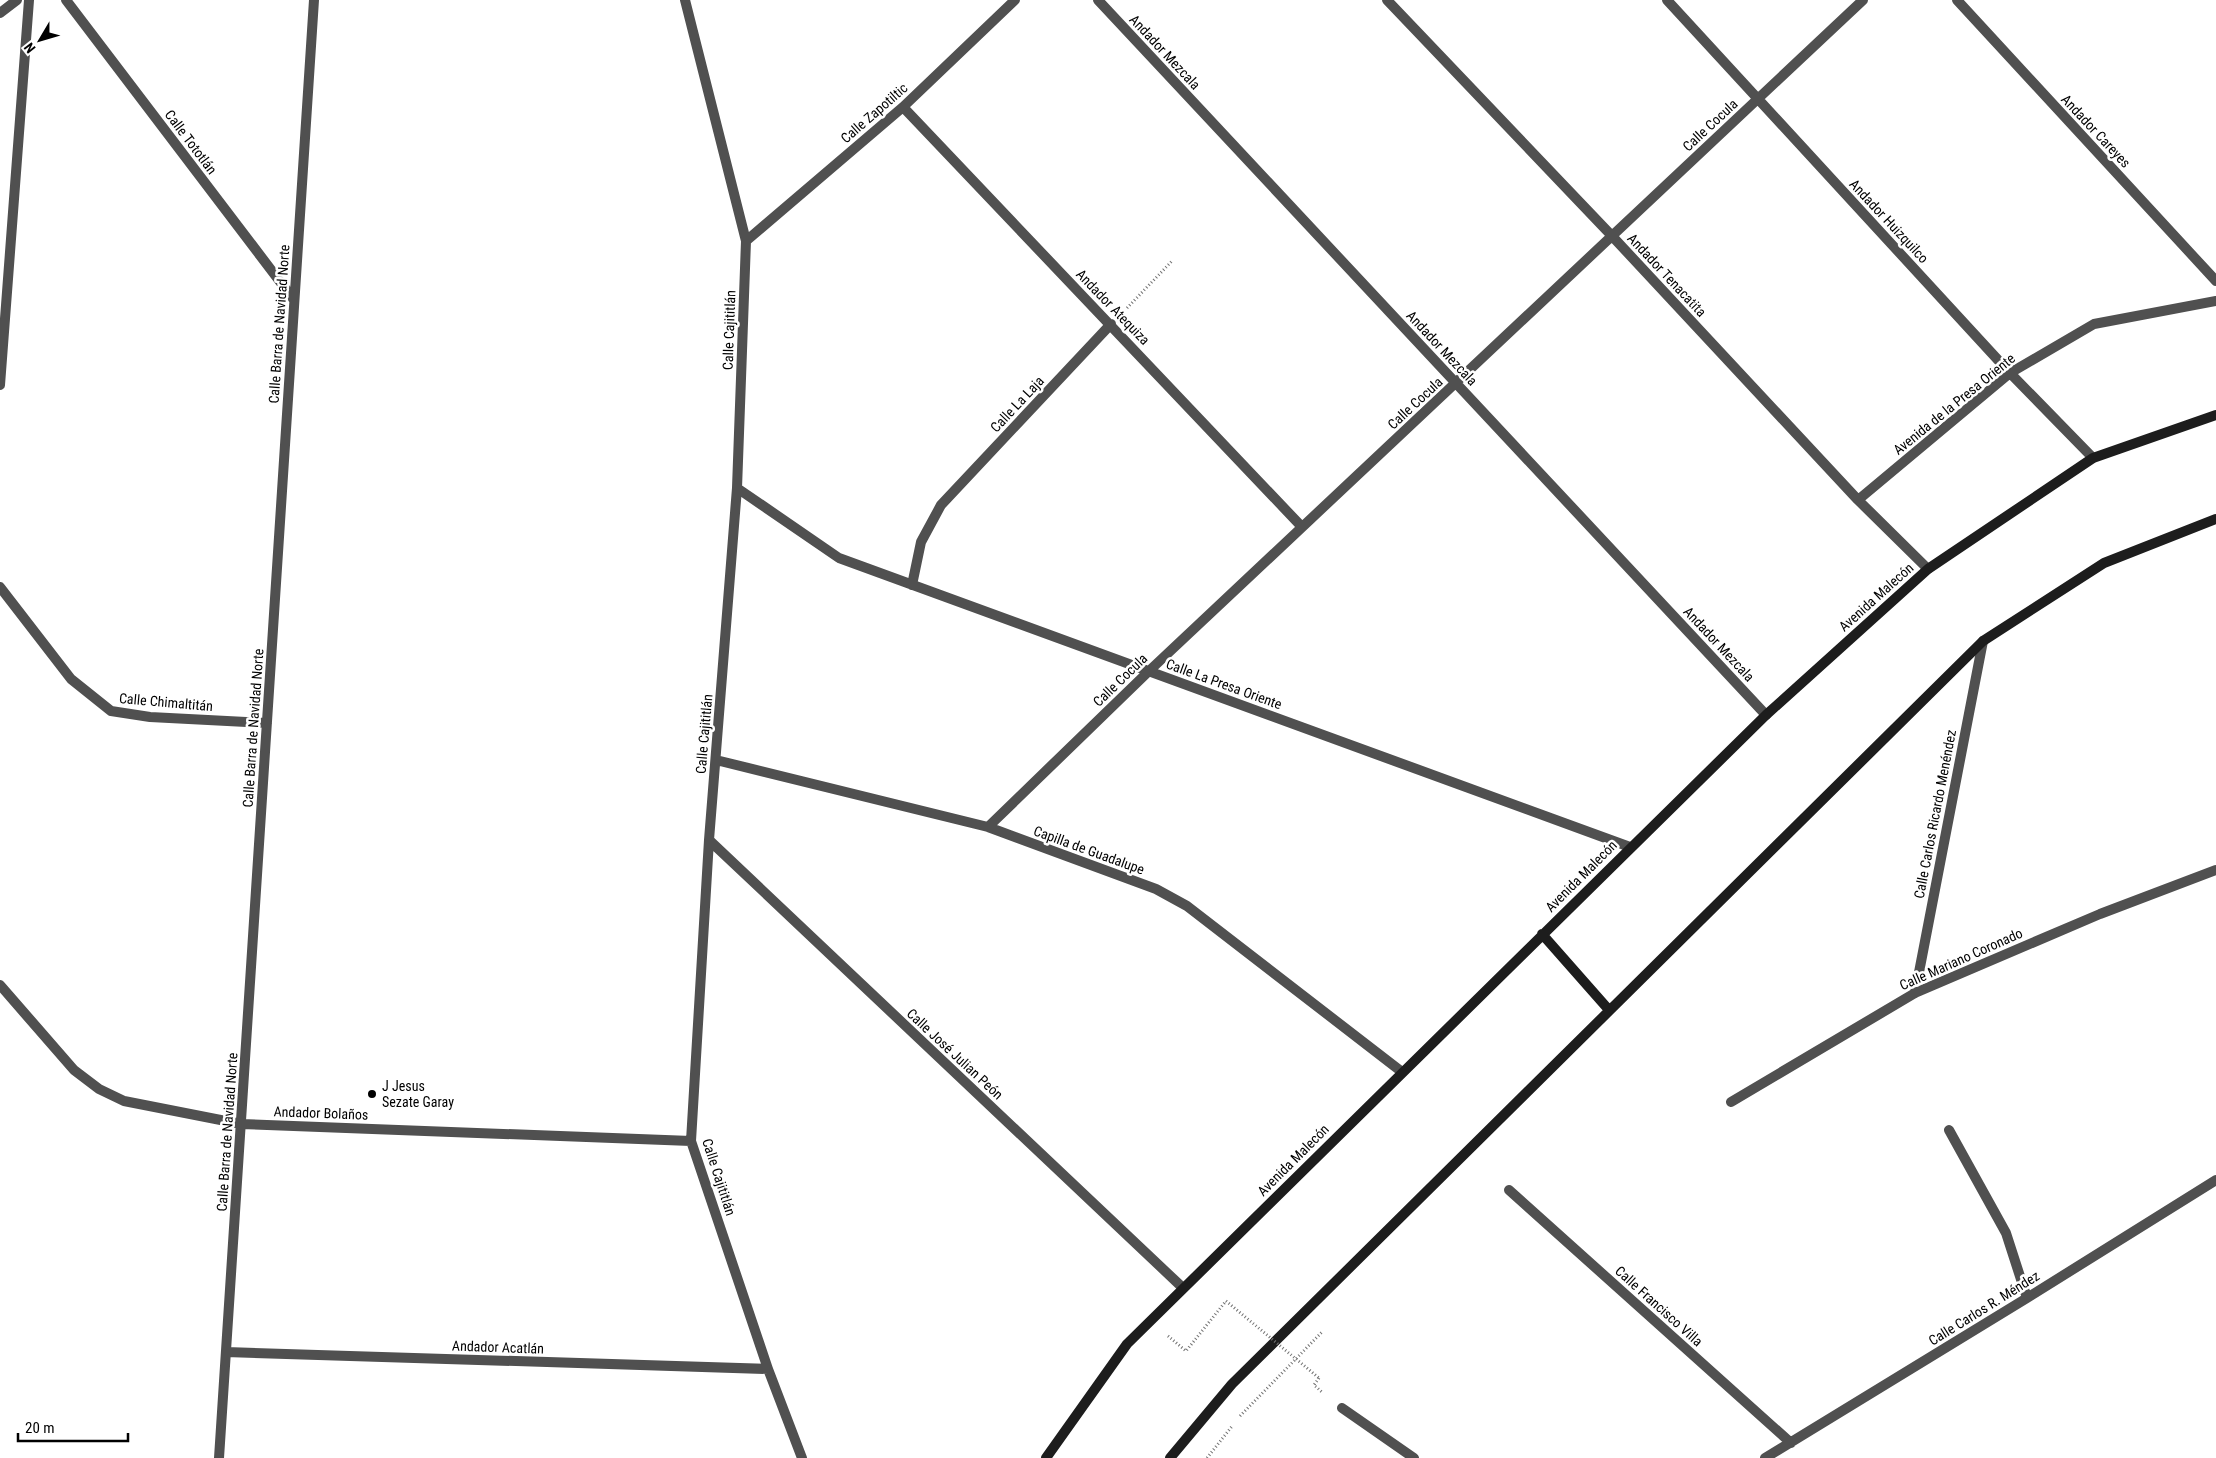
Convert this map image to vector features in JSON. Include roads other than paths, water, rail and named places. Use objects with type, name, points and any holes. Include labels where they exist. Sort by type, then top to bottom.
[{"type":"main road","name":"Avenida Malecón","points":[[1046,1458],[1127,1344],[1766,715],[1928,569],[2093,458],[2216,415]]},
{"type":"main road","points":[[1170,1458],[1232,1384],[1983,641],[2104,563],[2216,519]]},
{"type":"main road","points":[[1542,934],[1609,1010]]},
{"type":"street","points":[[0,13],[17,0]]},
{"type":"street","points":[[0,385],[29,0]]},
{"type":"street","name":"Calle Tototlán","points":[[66,0],[294,300]]},
{"type":"street","name":"Calle Barra de Navidad Norte","points":[[220,1458],[314,0]]},
{"type":"street","name":"Calle Cajititlán","points":[[685,0],[746,242],[737,488],[709,840],[691,1141],[768,1369],[802,1458]]},
{"type":"street","name":"Calle Zapotiltic","points":[[746,242],[903,107],[1015,0]]},
{"type":"street","name":"Andador Mezcala","points":[[1098,0],[1766,715]]},
{"type":"street","name":"Andador Tenacatita","points":[[1387,0],[1612,236],[1858,500],[1928,569]]},
{"type":"street","name":"Andador Huizquilco","points":[[1667,0],[2010,373],[2093,458]]},
{"type":"street","name":"Calle Cocula","points":[[988,827],[1149,671],[1863,0]]},
{"type":"street","name":"Andador Careyes","points":[[1957,0],[2216,280]]},
{"type":"street","name":"Andador Atequiza","points":[[903,107],[1302,527]]},
{"type":"street","name":"Avenida de la Presa Oriente","points":[[1858,500],[2010,373],[2094,324],[2216,300]]},
{"type":"street","name":"Calle La Laja","points":[[912,585],[921,542],[941,505],[1111,324]]},
{"type":"street","name":"Calle La Presa Oriente","points":[[737,488],[839,558],[1630,847]]},
{"type":"street","name":"Calle Chimaltitán","points":[[0,587],[71,678],[111,711],[150,717],[267,723]]},
{"type":"street","name":"Calle Carlos Ricardo Menéndez","points":[[1915,993],[1983,641]]},
{"type":"street","name":"Capilla de Guadalupe","points":[[716,760],[988,827],[1156,889],[1187,906],[1402,1072]]},
{"type":"street","name":"Calle José Julian Peón","points":[[709,840],[1183,1288]]},
{"type":"street","name":"Calle Mariano Coronado","points":[[1731,1102],[1915,993],[2100,914],[2216,870]]},
{"type":"street","name":"Andador Bolaños","points":[[0,984],[74,1070],[99,1089],[124,1101],[241,1124],[691,1141]]},
{"type":"street","points":[[1949,1130],[2006,1233],[2027,1298]]},
{"type":"street","name":"Calle Carlos R. Méndez","points":[[1766,1458],[2216,1180]]},
{"type":"street","name":"Calle Francisco Villa","points":[[1509,1190],[1791,1443]]},
{"type":"street","name":"Andador Acatlán","points":[[226,1352],[768,1369]]},
{"type":"street","points":[[1342,1408],[1414,1458]]},
{"type":"place","name":"J Jesus Sezate Garay","points":[[372,1094]]}]
